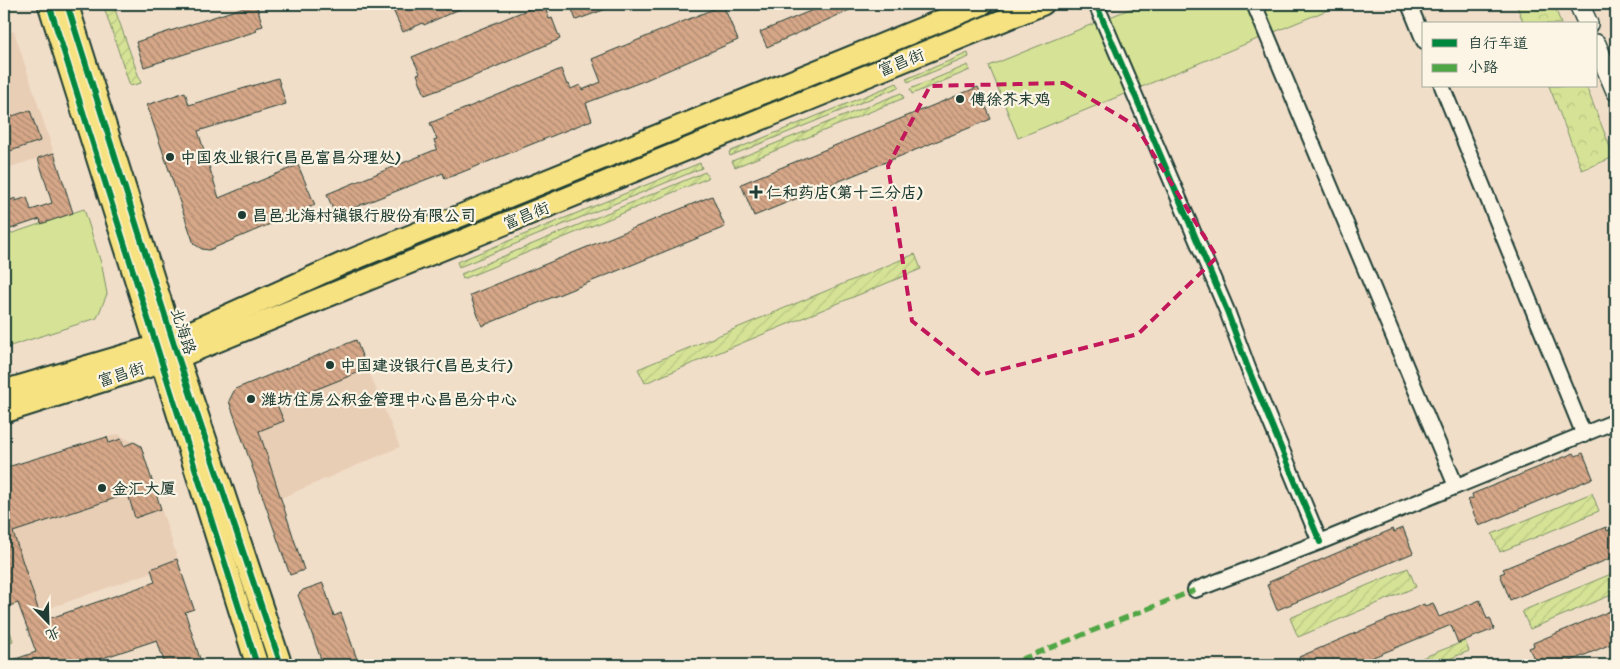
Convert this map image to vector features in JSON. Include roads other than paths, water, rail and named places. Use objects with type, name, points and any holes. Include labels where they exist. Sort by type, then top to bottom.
[{"type":"main road","name":"北海路","points":[[49,4],[167,351],[281,665]]},
{"type":"main road","name":"北海路","points":[[67,4],[257,665]]},
{"type":"main road","name":"富昌街","points":[[4,391],[167,351],[353,260],[982,4]]},
{"type":"main road","name":"富昌街","points":[[4,412],[167,351],[1043,4]]},
{"type":"street","points":[[1096,4],[1227,311],[1248,368],[1320,542]]},
{"type":"street","points":[[1254,4],[1456,486]]},
{"type":"street","points":[[1409,4],[1422,36]]},
{"type":"street","points":[[1580,4],[1587,22]]},
{"type":"street","points":[[1598,49],[1616,91]]},
{"type":"street","points":[[1443,88],[1584,435]]},
{"type":"street","points":[[1195,590],[1320,542],[1616,421]]},
{"type":"place","name":"傅徐芥末鸡","points":[[960,99]]},
{"type":"place","name":"中国农业银行(昌邑富昌分理处)","points":[[170,157]]},
{"type":"place","name":"仁和药店(第十三分店)","points":[[756,192]]},
{"type":"place","name":"昌邑北海村镇银行股份有限公司","points":[[242,215]]},
{"type":"place","name":"中国建设银行(昌邑支行)","points":[[330,365]]},
{"type":"place","name":"潍坊住房公积金管理中心昌邑分中心","points":[[251,399]]},
{"type":"place","name":"金汇大厦","points":[[102,488]]}]
